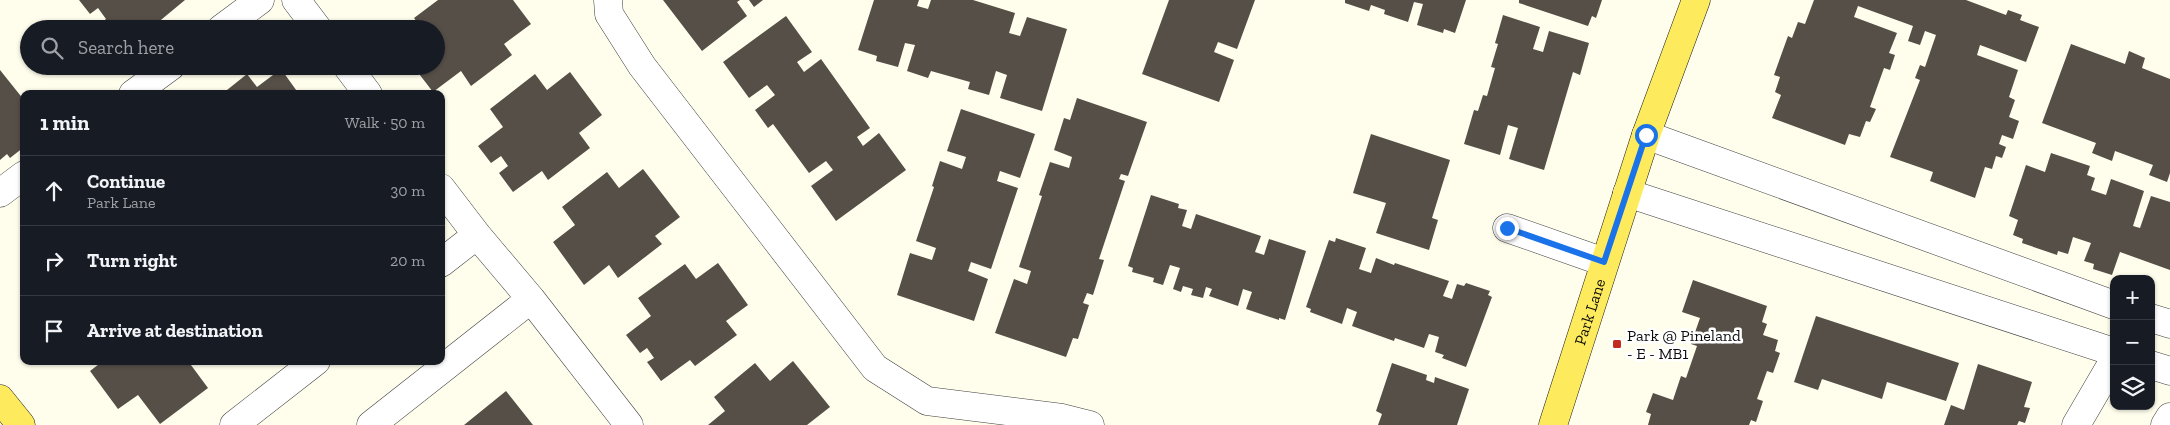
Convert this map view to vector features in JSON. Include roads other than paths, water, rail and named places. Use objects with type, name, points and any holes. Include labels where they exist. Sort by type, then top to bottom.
[{"type":"main road","name":"Park Lane","points":[[1556,424],[1604,262],[1646,135],[1696,0]]},
{"type":"main road","points":[[0,399],[20,425]]},
{"type":"lane","points":[[233,20],[260,0]]},
{"type":"lane","points":[[296,0],[311,20]]},
{"type":"lane","points":[[608,0],[609,14],[642,66],[876,368],[928,401],[1062,418],[1090,425]]},
{"type":"lane","points":[[138,90],[159,75]]},
{"type":"lane","points":[[354,75],[365,90]]},
{"type":"lane","points":[[1646,135],[2110,304]]},
{"type":"lane","points":[[0,192],[20,178]]},
{"type":"lane","points":[[445,193],[477,235],[531,299],[629,425]]},
{"type":"lane","points":[[1627,193],[2110,351]]},
{"type":"lane","points":[[1507,228],[1604,262]]},
{"type":"lane","points":[[445,260],[477,235]]},
{"type":"lane","points":[[371,425],[531,299]]},
{"type":"lane","points":[[2155,319],[2170,324]]},
{"type":"lane","points":[[234,425],[311,365]]},
{"type":"lane","points":[[2076,425],[2111,365]]},
{"type":"lane","points":[[2155,366],[2170,371]]},
{"type":"lane","points":[[2165,425],[2170,417]]},
{"type":"place","name":"Park @ Pineland - E - MB1","points":[[1617,344]]}]
